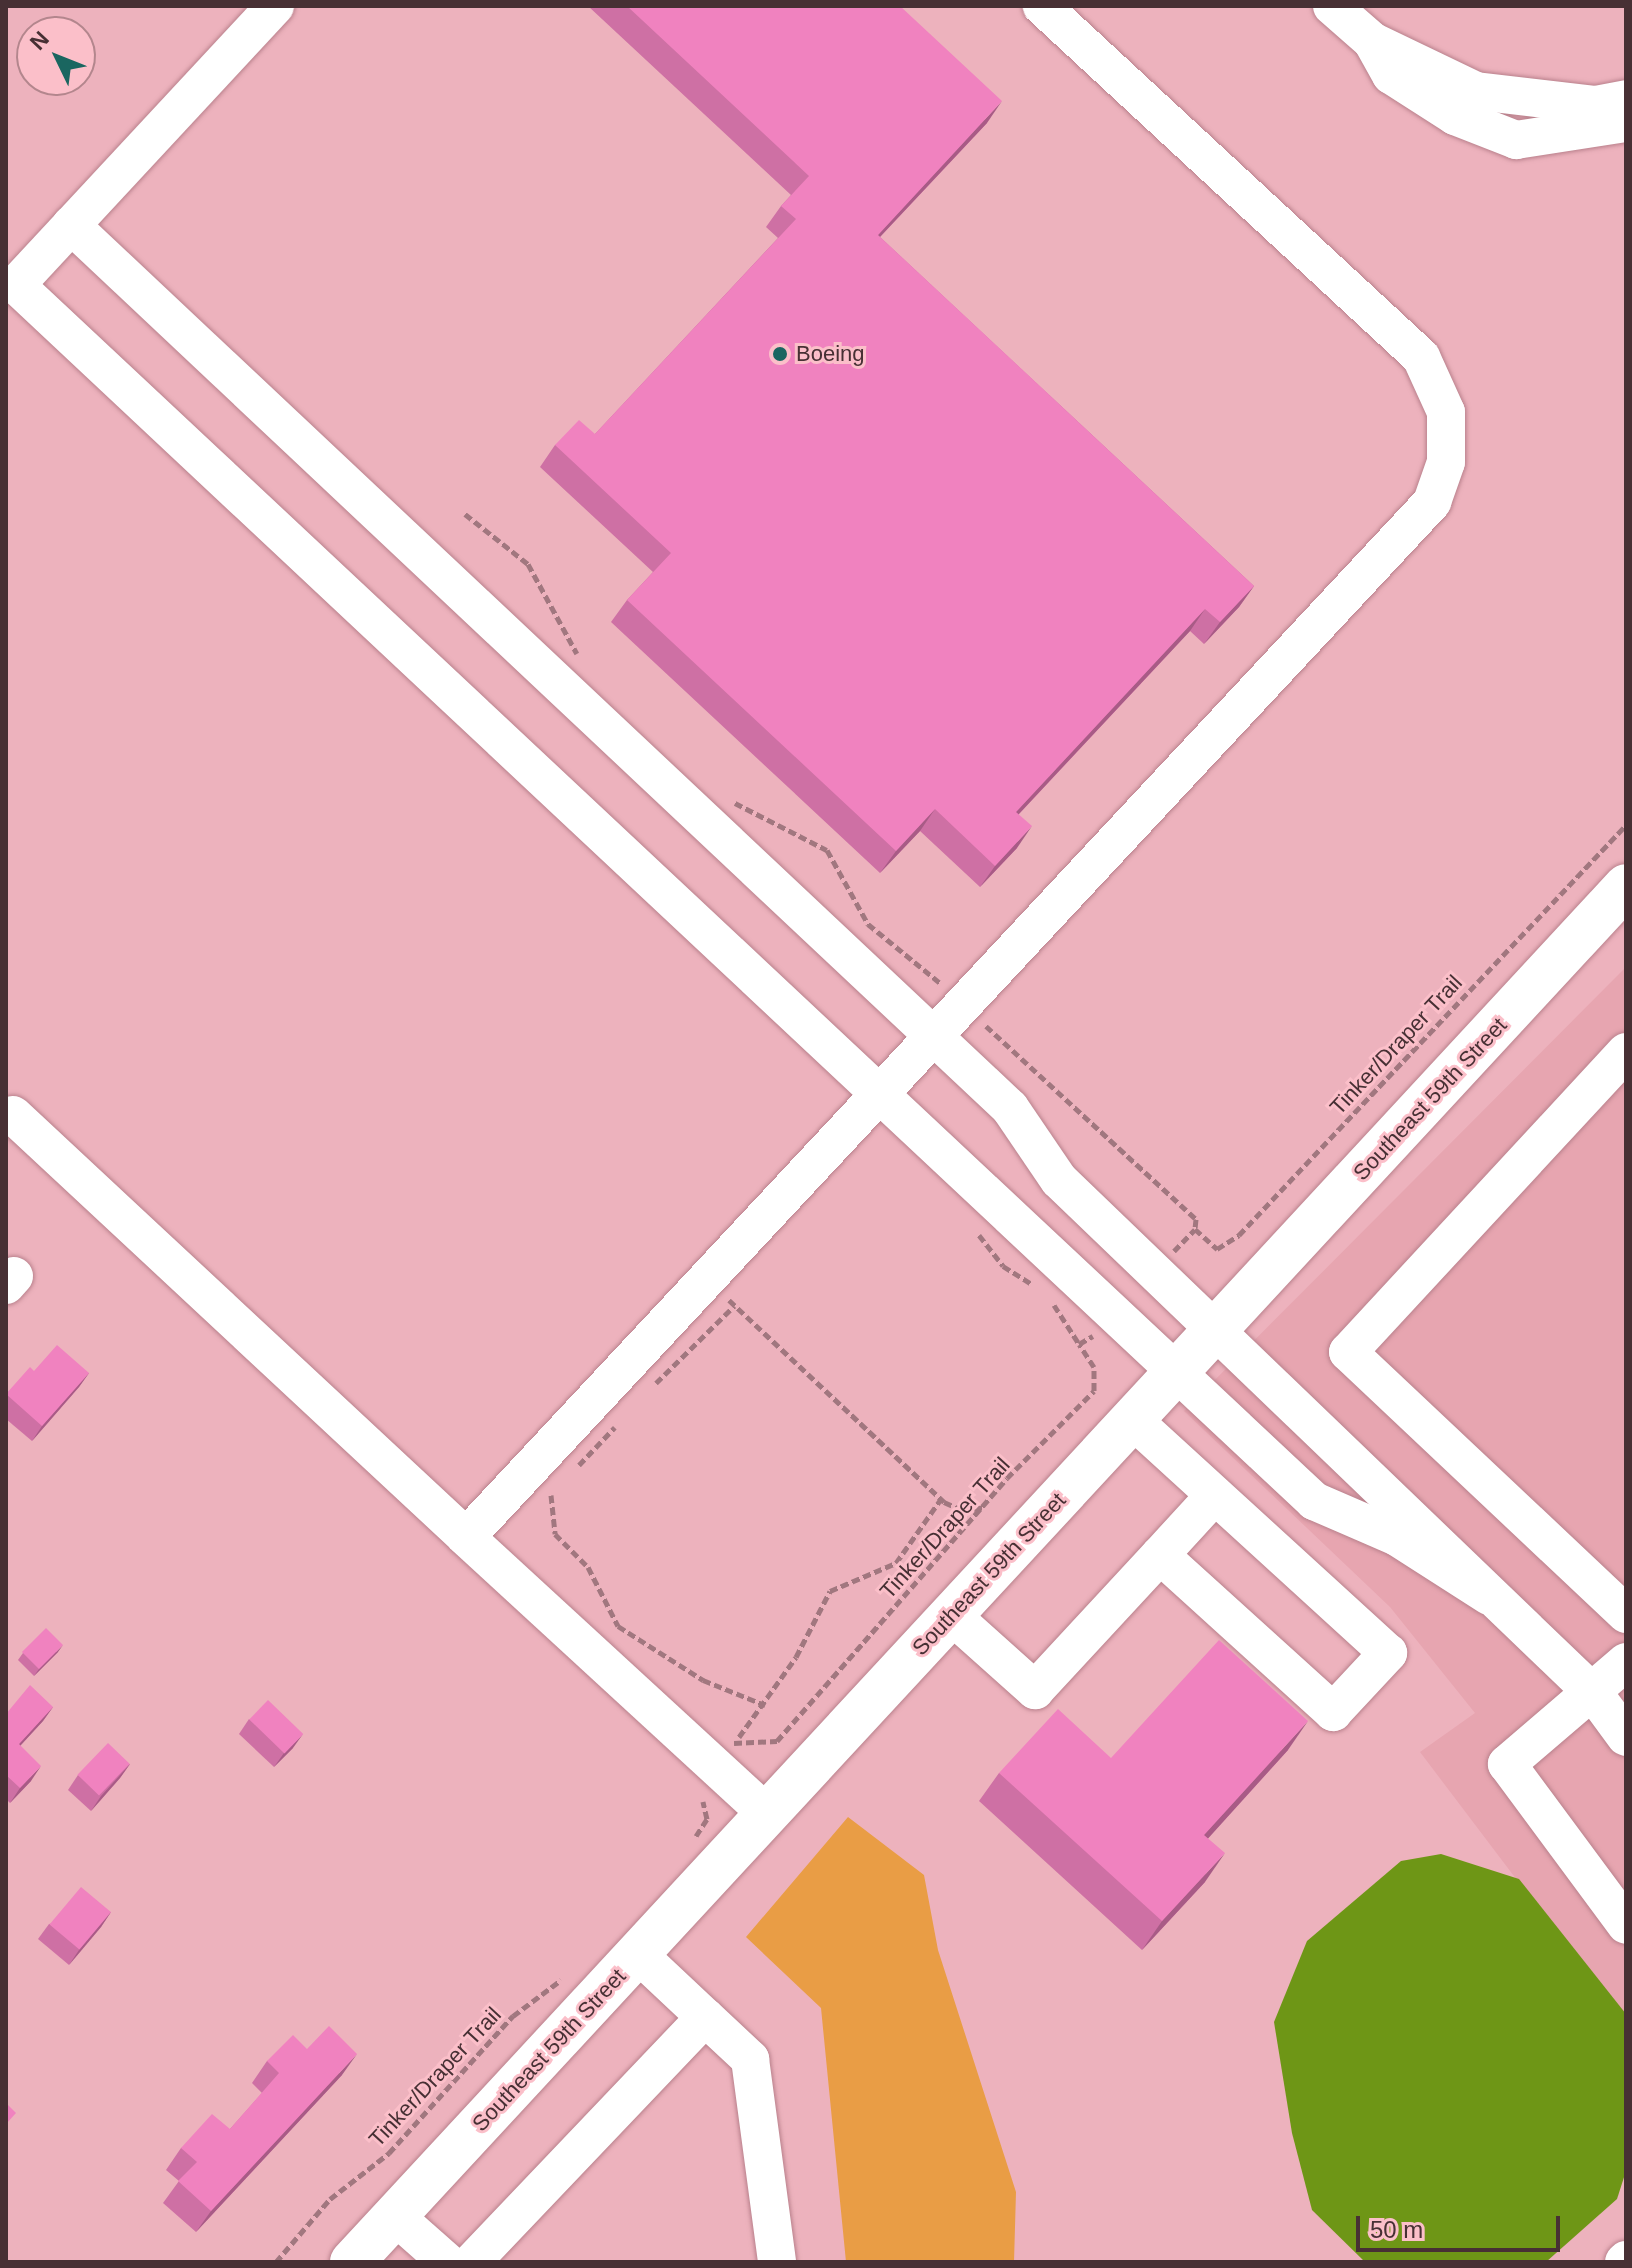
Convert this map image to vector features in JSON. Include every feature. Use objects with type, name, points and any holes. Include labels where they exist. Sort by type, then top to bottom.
[{"type":"main road","name":"Southeast 59th Street","points":[[352,2262],[1626,886]]},
{"type":"street","points":[[275,6],[16,285],[881,1092],[1112,1318],[1314,1501],[1397,1537],[1489,1596]]},
{"type":"street","points":[[466,1537],[1432,502],[1446,462],[1446,412],[1421,357],[1042,6]]},
{"type":"street","points":[[1332,6],[1372,41],[1476,91],[1569,102],[1626,99]]},
{"type":"street","points":[[1372,41],[1391,75],[1455,116],[1516,140],[1626,123]]},
{"type":"street","points":[[1569,102],[1626,81]]},
{"type":"street","points":[[71,225],[1010,1108],[1059,1180],[1595,1695],[1626,1737]]},
{"type":"street","points":[[1626,1052],[1348,1352],[1626,1614]]},
{"type":"street","points":[[13,1115],[466,1537],[726,1751],[767,1814]]},
{"type":"street","points":[[1133,1420],[1388,1653],[1333,1712],[1160,1555]]},
{"type":"street","points":[[951,1615],[1035,1690],[1215,1495]]},
{"type":"street","points":[[1626,1662],[1595,1695],[1507,1764],[1626,1925]]},
{"type":"street","points":[[638,1954],[750,2059],[777,2262]]},
{"type":"street","points":[[472,2262],[705,2017]]},
{"type":"street","points":[[395,2216],[447,2262]]},
{"type":"path","points":[[465,514],[528,564],[583,662]]},
{"type":"path","points":[[730,800],[827,850],[868,924],[949,992]]},
{"type":"path","name":"Tinker/Draper Trail","points":[[1195,1229],[1217,1249],[1239,1235],[1626,825]]},
{"type":"path","points":[[984,1025],[1196,1219],[1195,1229],[1155,1271]]},
{"type":"path","points":[[972,1228],[1003,1266],[1038,1289]]},
{"type":"path","points":[[724,1290],[734,1306],[941,1499],[955,1509],[985,1507]]},
{"type":"path","name":"Tinker/Draper Trail","points":[[726,1751],[777,1741],[985,1507],[1094,1391],[1094,1367],[1049,1298]]},
{"type":"path","points":[[649,1386],[672,1373],[734,1306]]},
{"type":"path","points":[[1079,1344],[1112,1318]]},
{"type":"path","points":[[569,1471],[597,1453],[619,1420]]},
{"type":"path","points":[[553,1489],[551,1525],[588,1567],[618,1626],[703,1680],[765,1705]]},
{"type":"path","points":[[686,1848],[707,1819],[693,1788],[765,1705],[830,1591],[896,1563],[941,1499]]},
{"type":"path","name":"Tinker/Draper Trail","points":[[276,2262],[330,2199],[389,2153],[513,2016],[569,1972]]},
{"type":"shaded area","points":[[1626,967],[1626,2024],[1420,1752],[1475,1713],[1390,1607],[1184,1411]]},
{"type":"shaded area","points":[[848,1817],[924,1875],[938,1950],[1016,2192],[1014,2262],[846,2262],[821,2008],[746,1937]]},
{"type":"shaded area","points":[[1441,1854],[1519,1879],[1626,2014],[1626,2171],[1617,2199],[1546,2262],[1365,2262],[1312,2210],[1292,2133],[1274,2022],[1307,1941],[1401,1861]]},
{"type":"building","points":[[627,6],[900,6],[1002,101],[878,235],[1254,586],[1220,622],[1205,609],[1016,812],[1032,826],[995,866],[935,809],[896,851],[627,600],[671,553],[555,445],[579,420],[595,434],[796,219],[781,206],[809,176]]},
{"type":"building","points":[[57,1345],[89,1373],[42,1426],[6,1394],[30,1367],[34,1371]]},
{"type":"building","points":[[46,1628],[63,1645],[39,1669],[22,1652]]},
{"type":"building","points":[[1219,1640],[1308,1721],[1204,1835],[1225,1853],[1162,1921],[999,1773],[1058,1709],[1111,1758]]},
{"type":"building","points":[[30,1685],[53,1707],[19,1744],[41,1766],[20,1788],[6,1775],[6,1714]]},
{"type":"building","points":[[268,1700],[303,1734],[284,1753],[249,1719]]},
{"type":"building","points":[[108,1743],[130,1764],[99,1795],[77,1775]]},
{"type":"building","points":[[81,1887],[111,1912],[79,1950],[50,1925]]},
{"type":"building","points":[[329,2026],[357,2054],[211,2211],[178,2181],[197,2162],[181,2148],[212,2114],[230,2129],[279,2073],[267,2061],[293,2035],[307,2049]]},
{"type":"building","points":[[6,2103],[16,2113],[6,2124]]},
{"type":"place","name":"Boeing","points":[[780,354]]}]
